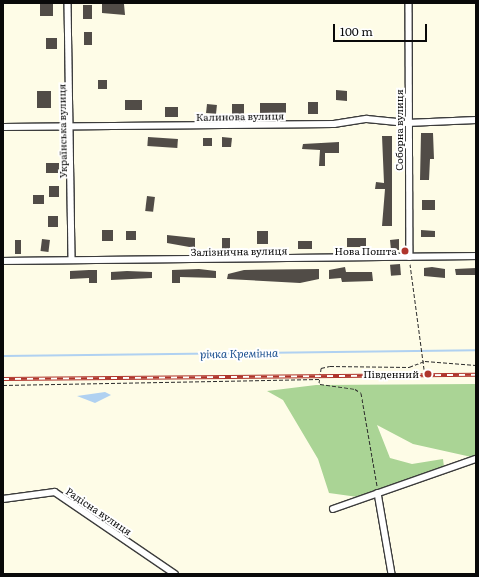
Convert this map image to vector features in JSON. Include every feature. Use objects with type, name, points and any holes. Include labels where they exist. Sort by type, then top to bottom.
[{"type":"street","name":"Українська вулиця","points":[[68,3],[72,260]]},
{"type":"street","name":"Соборна вулиця","points":[[409,3],[407,123],[410,257]]},
{"type":"street","name":"Калинова вулиця","points":[[3,127],[334,124],[367,119],[407,123],[476,120]]},
{"type":"street","name":"Залізнична вулиця","points":[[3,261],[476,256]]},
{"type":"street","points":[[333,509],[476,459]]},
{"type":"street","name":"Радісна вулиця","points":[[3,499],[55,492],[175,574]]},
{"type":"street","points":[[378,493],[392,574]]},
{"type":"path","points":[[410,257],[416,325],[425,361],[424,369]]},
{"type":"path","points":[[319,383],[319,373],[321,368],[330,366],[408,367],[425,361],[476,365]]},
{"type":"path","points":[[319,373],[322,369]]},
{"type":"path","points":[[3,385],[319,379]]},
{"type":"path","points":[[319,383],[326,387],[356,389],[361,393],[378,493]]},
{"type":"green space","points":[[476,384],[476,458],[413,444],[377,425],[390,458],[412,464],[443,459],[444,467],[365,498],[329,493],[318,459],[283,400],[267,391],[316,385]]},
{"type":"water","points":[[105,392],[111,395],[95,403],[77,396]]},
{"type":"building","points":[[102,3],[124,4],[125,15],[102,13]]},
{"type":"building","points":[[40,4],[53,4],[53,16],[40,16]]},
{"type":"building","points":[[83,5],[92,5],[92,19],[83,19]]},
{"type":"building","points":[[84,32],[92,32],[92,45],[84,45]]},
{"type":"building","points":[[46,38],[57,38],[57,49],[46,49]]},
{"type":"building","points":[[98,80],[107,80],[107,89],[98,89]]},
{"type":"building","points":[[336,90],[347,91],[347,101],[336,100]]},
{"type":"building","points":[[37,91],[51,91],[51,108],[37,108]]},
{"type":"building","points":[[125,100],[142,100],[142,110],[125,110]]},
{"type":"building","points":[[308,102],[318,102],[318,114],[308,114]]},
{"type":"building","points":[[260,103],[286,103],[286,113],[260,113]]},
{"type":"building","points":[[207,104],[217,105],[216,114],[206,113]]},
{"type":"building","points":[[232,104],[244,104],[244,114],[232,114]]},
{"type":"building","points":[[165,107],[178,107],[178,117],[165,117]]},
{"type":"building","points":[[421,133],[433,133],[434,159],[430,159],[429,180],[420,180]]},
{"type":"building","points":[[382,136],[392,136],[392,226],[382,226],[385,189],[375,189],[376,182],[384,183]]},
{"type":"building","points":[[148,137],[178,139],[177,148],[147,146]]},
{"type":"building","points":[[222,137],[232,138],[231,147],[222,147]]},
{"type":"building","points":[[203,138],[212,138],[212,146],[203,146]]},
{"type":"building","points":[[339,142],[339,153],[325,153],[325,166],[319,166],[320,150],[302,149],[303,144]]},
{"type":"building","points":[[46,163],[59,163],[59,173],[46,173]]},
{"type":"building","points":[[49,186],[59,186],[59,197],[49,197]]},
{"type":"building","points":[[33,195],[44,195],[44,204],[33,204]]},
{"type":"building","points":[[147,196],[155,197],[153,212],[145,211]]},
{"type":"building","points":[[422,200],[435,200],[435,210],[422,210]]},
{"type":"building","points":[[48,216],[58,216],[58,227],[48,227]]},
{"type":"building","points":[[102,230],[113,230],[113,241],[102,241]]},
{"type":"building","points":[[421,230],[435,231],[435,237],[421,237]]},
{"type":"building","points":[[126,231],[136,231],[136,240],[126,240]]},
{"type":"building","points":[[257,231],[268,231],[268,244],[257,244]]},
{"type":"building","points":[[167,235],[195,238],[195,248],[167,243]]},
{"type":"building","points":[[222,238],[230,238],[230,250],[222,250]]},
{"type":"building","points":[[347,238],[366,238],[366,247],[347,247]]},
{"type":"building","points":[[42,239],[50,240],[48,252],[41,251]]},
{"type":"building","points":[[399,239],[399,250],[391,250],[390,240]]},
{"type":"building","points":[[15,240],[21,240],[21,254],[15,254]]},
{"type":"building","points":[[298,241],[312,241],[312,249],[298,249]]},
{"type":"building","points":[[400,264],[401,275],[391,276],[390,265]]},
{"type":"building","points":[[345,267],[346,272],[372,272],[373,281],[342,282],[341,278],[329,279],[329,270]]},
{"type":"building","points":[[432,267],[445,269],[445,278],[424,276],[424,268]]},
{"type":"building","points":[[476,268],[476,275],[456,275],[455,269]]},
{"type":"building","points":[[199,269],[216,271],[216,278],[180,277],[180,283],[172,283],[172,270]]},
{"type":"building","points":[[319,269],[319,279],[300,283],[227,279],[228,274],[244,270]]},
{"type":"building","points":[[97,270],[97,283],[89,283],[89,278],[70,279],[70,271]]},
{"type":"building","points":[[111,272],[152,272],[152,278],[111,280]]},
{"type":"waterway","name":"річка Кремінна","points":[[3,356],[476,350]]},
{"type":"railway","points":[[3,379],[476,375]]},
{"type":"place","name":"Нова Пошта","points":[[405,251]]},
{"type":"place","name":"Південний","points":[[428,374]]}]
